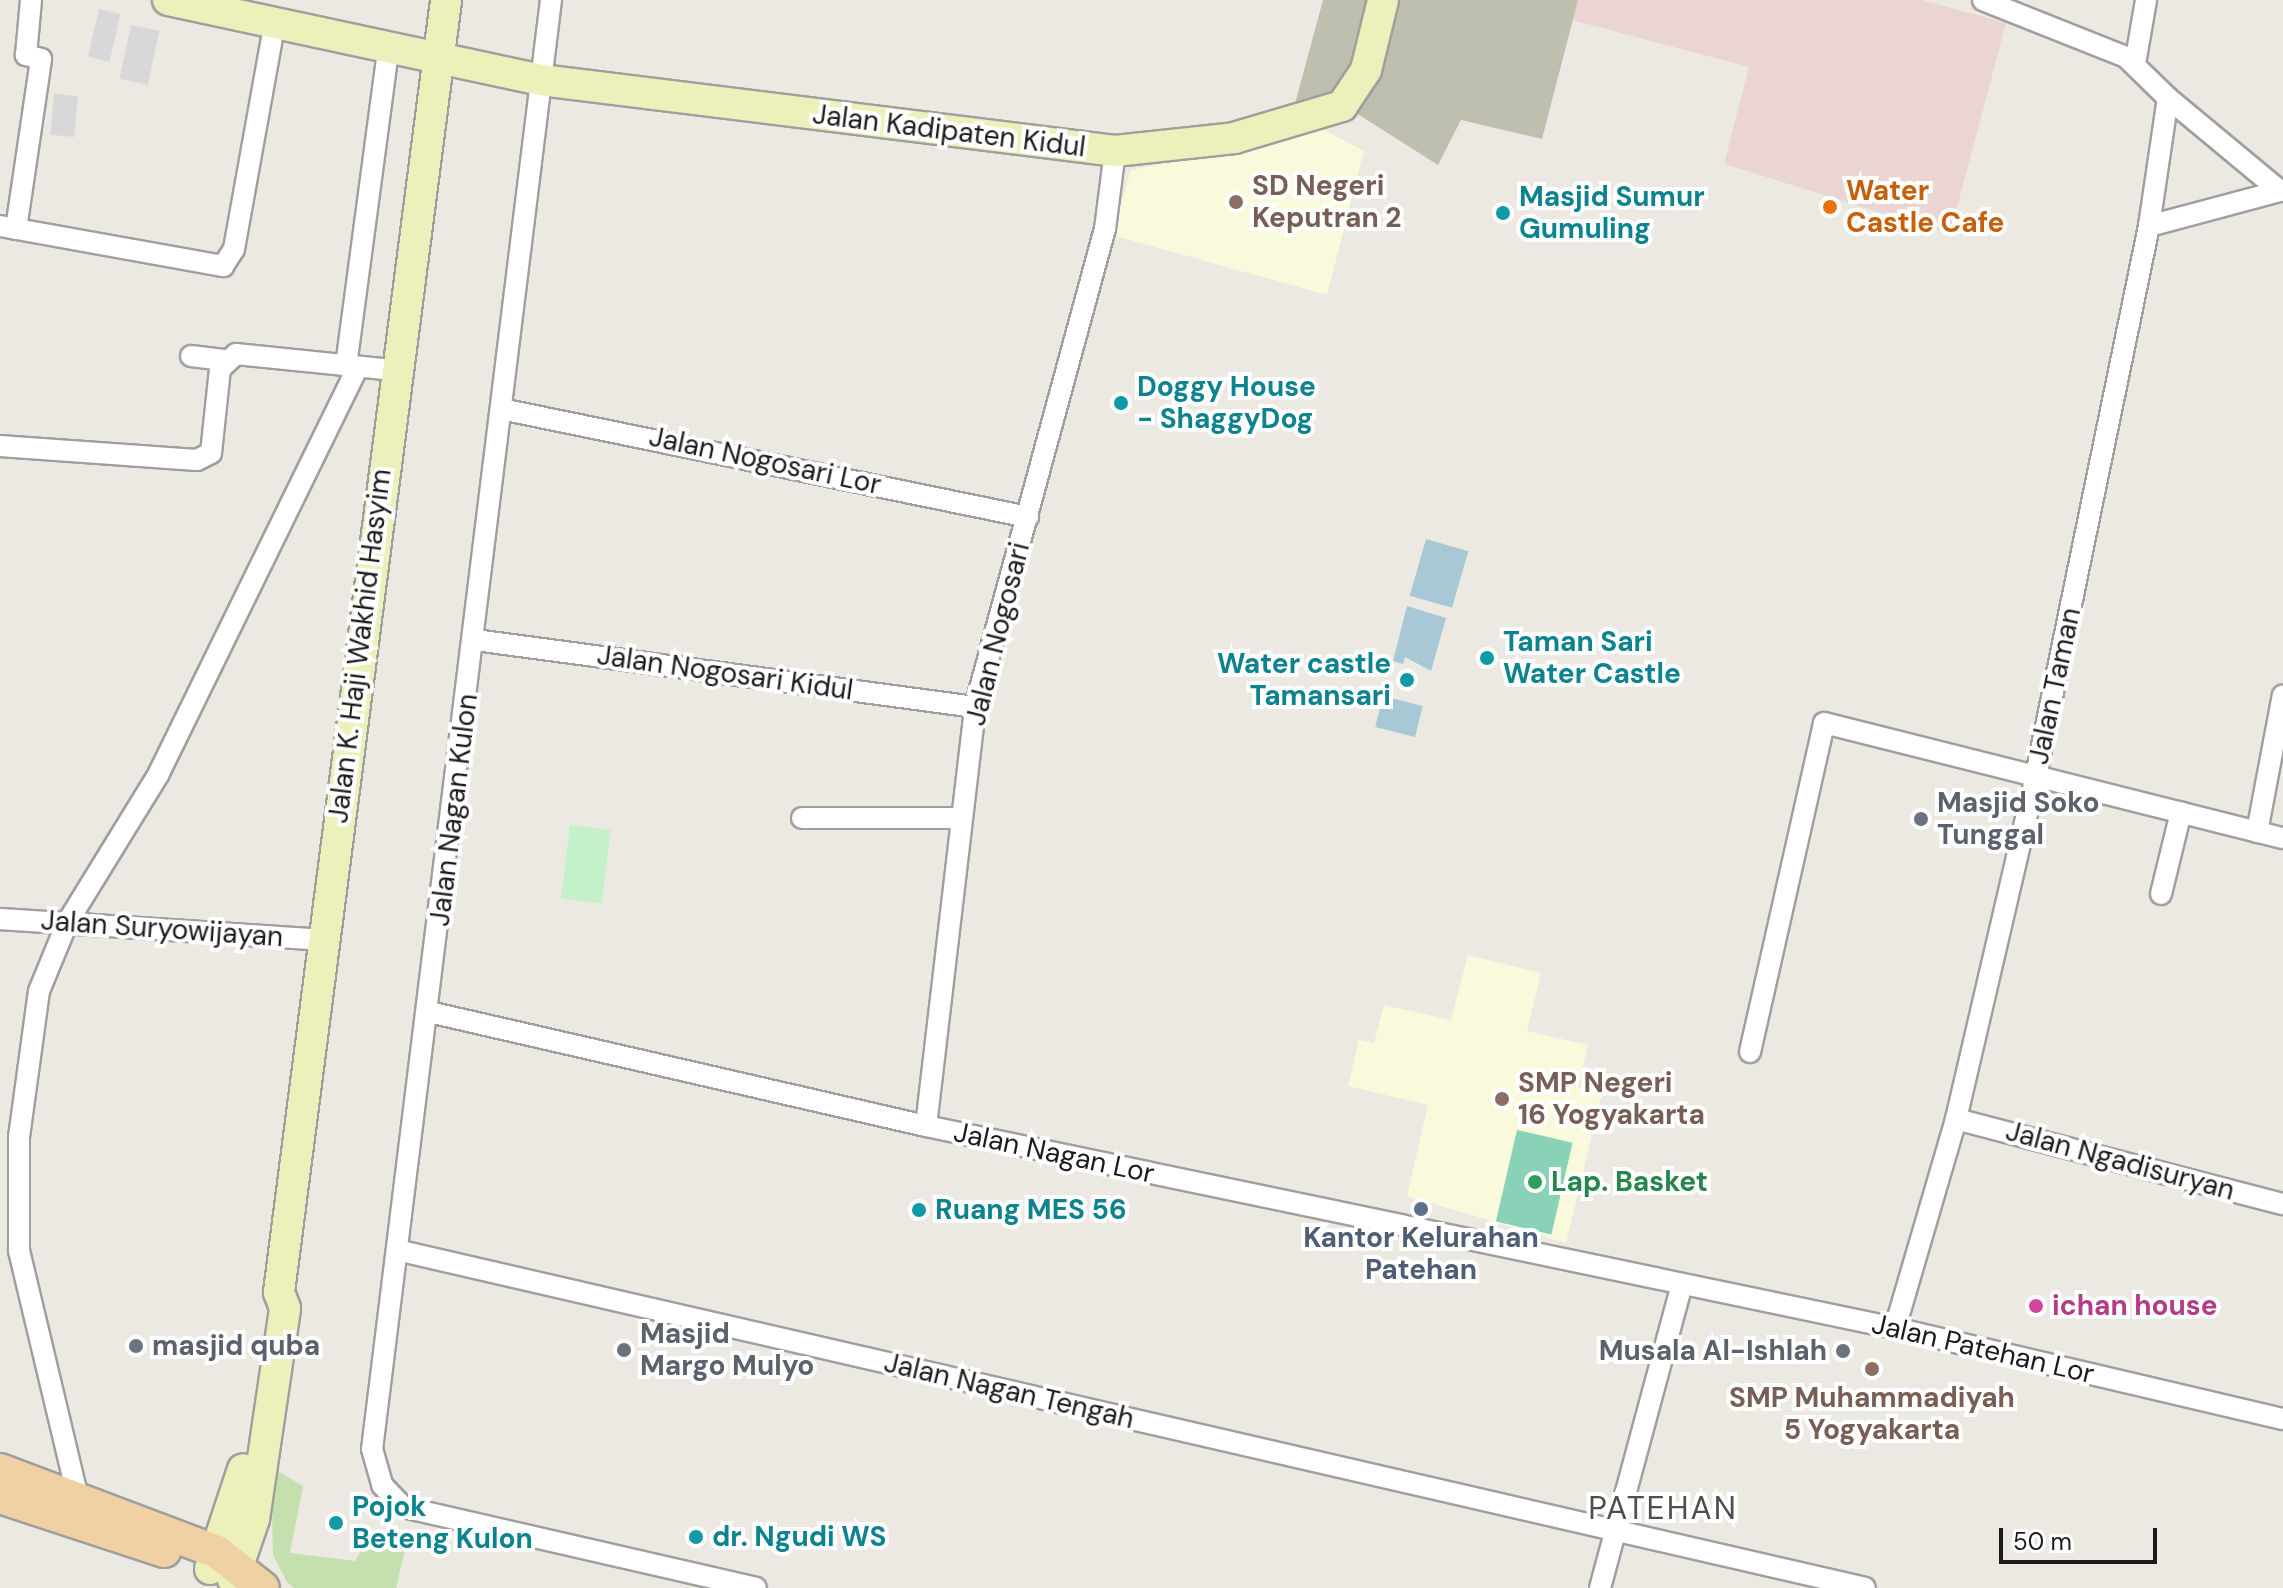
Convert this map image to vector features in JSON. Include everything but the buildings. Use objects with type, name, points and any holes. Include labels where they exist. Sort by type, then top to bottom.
[{"type":"main road","name":"Jalan Kadipaten Kidul","points":[[168,0],[274,27],[541,80],[1115,151],[1247,136],[1342,106],[1366,70],[1383,0]]},
{"type":"main road","name":"Jalan K. Haji Wakhid Hasyim","points":[[234,1574],[258,1498],[285,1308],[279,1292],[394,370],[446,0]]},
{"type":"main road","points":[[0,1470],[77,1494],[234,1574]]},
{"type":"main road","points":[[0,1497],[234,1574]]},
{"type":"street","points":[[31,0],[26,55],[41,59],[8,228],[211,265],[231,260],[274,27]]},
{"type":"street","name":"Jalan Nagan Kulon","points":[[551,0],[401,1251],[372,1449],[389,1498],[424,1513],[756,1588]]},
{"type":"street","points":[[1983,0],[2135,64],[2168,98],[2282,191]]},
{"type":"street","points":[[2135,64],[2146,0]]},
{"type":"street","points":[[77,1494],[19,1250],[18,1175],[39,991],[67,923],[158,775],[351,367],[388,51]]},
{"type":"street","name":"Jalan Taman","points":[[1895,1328],[1956,1119],[2036,775],[2149,226],[2168,98]]},
{"type":"street","name":"Jalan Nogosari","points":[[926,1126],[975,707],[1105,229],[1115,151]]},
{"type":"street","points":[[2149,226],[2282,191]]},
{"type":"street","points":[[191,356],[226,360],[249,354],[394,370]]},
{"type":"street","points":[[0,446],[205,458],[226,360]]},
{"type":"street","name":"Jalan Nogosari Lor","points":[[501,409],[1028,517]]},
{"type":"street","name":"Jalan Nogosari Kidul","points":[[475,640],[975,707]]},
{"type":"street","points":[[2257,832],[2283,695]]},
{"type":"street","points":[[1750,1052],[1824,723],[2283,838]]},
{"type":"street","points":[[2161,894],[2181,812]]},
{"type":"street","points":[[802,818],[961,818]]},
{"type":"street","name":"Jalan Suryowijayan","points":[[0,919],[323,940]]},
{"type":"street","name":"Jalan Nagan Lor","points":[[429,1012],[926,1126],[1681,1287]]},
{"type":"street","name":"Jalan Ngadisuryan","points":[[1956,1119],[2283,1204]]},
{"type":"street","name":"Jalan Nagan Tengah","points":[[401,1251],[1865,1588]]},
{"type":"street","points":[[1600,1588],[1618,1532],[1681,1287]]},
{"type":"street","name":"Jalan Patehan Lor","points":[[1681,1287],[1895,1328],[2283,1419]]},
{"type":"shaded area","points":[[1323,0],[1578,0],[1542,139],[1461,120],[1438,165],[1342,104],[1289,126]]},
{"type":"shaded area","points":[[1578,0],[1922,0],[2006,23],[1950,234],[1724,164],[1749,67],[1572,20]]},
{"type":"shaded area","points":[[99,9],[120,14],[109,62],[88,57]]},
{"type":"shaded area","points":[[131,25],[159,31],[148,85],[120,79]]},
{"type":"shaded area","points":[[54,94],[78,96],[74,137],[50,135]]},
{"type":"shaded area","name":"SD Negeri Keputran 2","points":[[1322,129],[1364,151],[1327,295],[1112,235],[1131,170]]},
{"type":"shaded area","name":"SMP Negeri 16 Yogyakarta","points":[[1468,955],[1541,973],[1527,1031],[1588,1045],[1578,1088],[1602,1093],[1566,1243],[1407,1196],[1428,1105],[1348,1086],[1359,1040],[1374,1043],[1384,1005],[1451,1020]]},
{"type":"green space","points":[[570,825],[611,830],[602,903],[561,898]]},
{"type":"green space","name":"Lap. Basket","points":[[1517,1130],[1573,1143],[1551,1234],[1496,1222]]},
{"type":"green space","points":[[271,1467],[303,1486],[290,1553],[355,1561],[375,1529],[408,1537],[396,1588],[294,1588],[287,1582],[273,1555]]},
{"type":"water","points":[[1426,539],[1468,551],[1452,608],[1410,596]]},
{"type":"water","points":[[1407,606],[1446,618],[1431,671],[1405,657],[1403,664],[1393,661]]},
{"type":"water","points":[[1383,696],[1423,706],[1415,737],[1375,727]]},
{"type":"place","name":"SD Negeri Keputran 2","points":[[1236,202]]},
{"type":"place","name":"Water Castle Cafe","points":[[1830,207]]},
{"type":"place","name":"Masjid Sumur Gumuling","points":[[1503,213]]},
{"type":"place","name":"Doggy House - ShaggyDog","points":[[1121,403]]},
{"type":"place","name":"Taman Sari Water Castle","points":[[1487,658]]},
{"type":"place","name":"Water castle Tamansari","points":[[1407,680]]},
{"type":"place","name":"Masjid Soko Tunggal","points":[[1921,819]]},
{"type":"place","name":"SMP Negeri 16 Yogyakarta","points":[[1502,1099]]},
{"type":"place","name":"Lap. Basket","points":[[1535,1182]]},
{"type":"place","name":"Kantor Kelurahan Patehan","points":[[1421,1209]]},
{"type":"place","name":"Ruang MES 56","points":[[919,1210]]},
{"type":"place","name":"ichan house","points":[[2036,1306]]},
{"type":"place","name":"masjid quba","points":[[136,1346]]},
{"type":"place","name":"Masjid Margo Mulyo","points":[[624,1350]]},
{"type":"place","name":"Musala Al-Ishlah","points":[[1843,1351]]},
{"type":"place","name":"SMP Muhammadiyah 5 Yogyakarta","points":[[1872,1369]]},
{"type":"place","name":"Pojok Beteng Kulon","points":[[336,1523]]},
{"type":"place","name":"dr. Ngudi WS","points":[[696,1537]]},
{"type":"district","name":"PATEHAN","points":[[1663,1508]]}]
